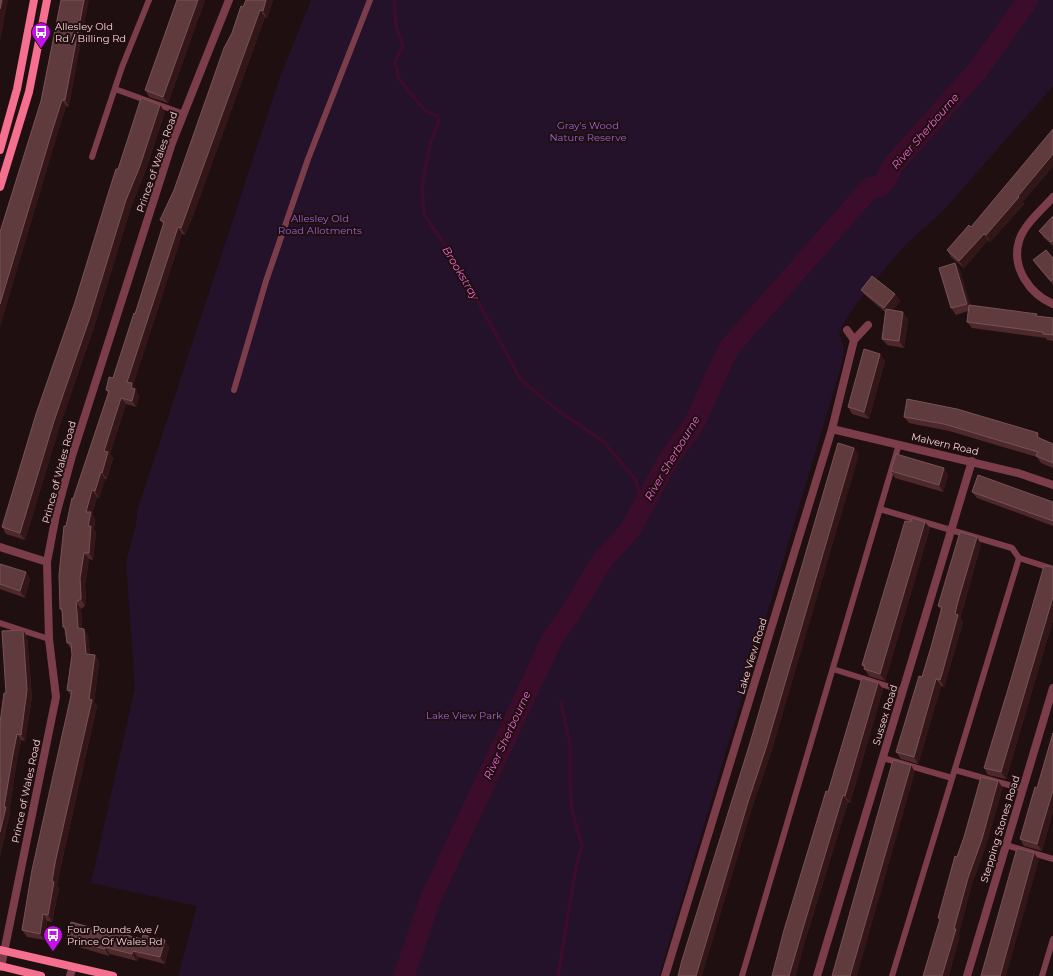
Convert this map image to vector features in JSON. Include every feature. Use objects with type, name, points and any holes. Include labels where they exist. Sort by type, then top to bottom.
[{"type":"main road","points":[[0,150],[17,89],[34,0]]},
{"type":"main road","points":[[0,187],[29,92],[47,0]]},
{"type":"main road","points":[[2,950],[113,976]]},
{"type":"main road","points":[[0,967],[41,976]]},
{"type":"street","name":"Prince of Wales Road","points":[[0,967],[2,950],[55,702],[49,639],[47,562],[56,515],[72,456],[172,143],[229,0]]},
{"type":"street","points":[[1053,197],[1028,225],[1019,241],[1018,251],[1020,269],[1027,284],[1037,295],[1053,304]]},
{"type":"street","name":"Lake View Road","points":[[665,976],[832,428],[854,340],[868,325]]},
{"type":"street","points":[[847,330],[854,340]]},
{"type":"street","name":"Malvern Road","points":[[832,428],[1018,472],[1053,485]]},
{"type":"street","name":"Sussex Road","points":[[817,976],[972,461]]},
{"type":"street","points":[[0,547],[47,562]]},
{"type":"street","name":"Stepping Stones Road","points":[[967,976],[1053,688]]},
{"type":"street","points":[[70,976],[73,967]]},
{"type":"lane","points":[[92,157],[115,89],[149,0]]},
{"type":"lane","points":[[234,390],[266,281],[308,159],[370,0]]},
{"type":"lane","points":[[115,89],[184,114]]},
{"type":"lane","points":[[742,976],[899,444]]},
{"type":"lane","points":[[880,509],[1012,548],[1019,558],[1053,569]]},
{"type":"lane","points":[[892,976],[1019,558]]},
{"type":"lane","points":[[0,623],[49,639]]},
{"type":"lane","points":[[832,669],[903,691]]},
{"type":"lane","points":[[883,758],[952,778]]},
{"type":"lane","points":[[955,770],[1023,789]]},
{"type":"lane","points":[[1006,845],[1053,859]]},
{"type":"lane","points":[[1042,976],[1053,939]]},
{"type":"green space","name":"Lake View Park","points":[[311,0],[1053,0],[1053,86],[943,211],[907,243],[863,295],[846,319],[839,334],[844,347],[842,363],[659,976],[178,976],[197,906],[91,883],[135,688],[126,562],[137,520],[137,511],[280,77]]},
{"type":"building","points":[[61,0],[84,0],[65,100],[62,100],[53,128],[0,304],[0,232],[41,101]]},
{"type":"building","points":[[177,0],[198,0],[163,97],[145,90]]},
{"type":"building","points":[[246,0],[266,0],[263,11],[260,10],[181,228],[178,227],[127,382],[132,383],[131,388],[135,389],[132,401],[121,398],[104,451],[108,452],[102,473],[101,472],[95,491],[92,490],[86,512],[91,512],[88,526],[91,526],[89,553],[84,553],[80,578],[81,599],[76,602],[78,628],[84,629],[86,654],[95,655],[89,699],[92,700],[55,863],[52,881],[54,882],[48,915],[43,914],[40,934],[22,930],[32,870],[72,691],[67,690],[72,655],[71,643],[67,643],[65,627],[63,627],[62,609],[60,609],[59,575],[64,526],[66,526],[72,498],[73,499],[109,391],[106,390],[109,377],[113,378],[164,222],[160,220],[174,190],[224,48],[232,33],[241,6],[243,7]]},
{"type":"building","points":[[141,98],[160,105],[140,166],[126,200],[89,320],[54,421],[20,533],[2,527],[36,414],[74,305],[116,169],[118,169]]},
{"type":"building","points":[[1053,129],[1053,154],[1018,196],[1019,197],[986,235],[984,234],[959,261],[947,250],[969,225],[971,227]]},
{"type":"building","points":[[1053,216],[1053,240],[1051,242],[1039,231]]},
{"type":"building","points":[[1046,250],[1053,258],[1053,279],[1051,281],[1033,260]]},
{"type":"building","points":[[955,263],[967,304],[951,308],[939,268]]},
{"type":"building","points":[[872,276],[895,294],[884,308],[861,290]]},
{"type":"building","points":[[969,305],[1037,314],[1036,316],[1053,318],[1053,335],[1043,334],[1043,332],[967,322]]},
{"type":"building","points":[[886,309],[903,312],[899,341],[882,339]]},
{"type":"building","points":[[864,349],[880,354],[864,412],[848,407]]},
{"type":"building","points":[[907,399],[957,409],[1038,433],[1037,437],[1053,444],[1053,463],[1036,456],[1038,452],[944,424],[904,417]]},
{"type":"building","points":[[838,443],[854,448],[766,748],[748,802],[696,976],[678,976],[750,743]]},
{"type":"building","points":[[896,454],[944,468],[939,485],[891,471]]},
{"type":"building","points":[[978,475],[1053,502],[1053,521],[972,492]]},
{"type":"building","points":[[912,518],[925,522],[880,674],[864,669],[865,666],[862,665],[905,521],[911,522]]},
{"type":"building","points":[[960,532],[977,537],[958,601],[955,614],[958,615],[942,674],[940,680],[936,679],[914,757],[896,752],[919,676],[922,677],[931,647],[942,607],[938,606]]},
{"type":"building","points":[[0,564],[26,572],[20,591],[0,584]]},
{"type":"building","points":[[1044,566],[1053,567],[1053,597],[1001,772],[984,768],[1012,676]]},
{"type":"building","points":[[23,630],[27,690],[21,735],[17,734],[4,807],[6,807],[0,832],[0,723],[4,693],[6,693],[2,631]]},
{"type":"building","points":[[862,678],[878,683],[845,796],[843,795],[789,976],[772,976],[784,930],[826,791],[828,792]]},
{"type":"building","points":[[1053,733],[1053,790],[1037,844],[1020,839]]},
{"type":"building","points":[[893,760],[911,765],[850,976],[832,976]]},
{"type":"building","points":[[981,777],[998,781],[982,839],[968,878],[954,929],[956,929],[942,976],[923,976],[940,919],[938,918],[955,856],[957,857],[964,837]]},
{"type":"building","points":[[1017,848],[1034,853],[1000,976],[981,976]]},
{"type":"building","points":[[71,922],[115,934],[115,932],[142,939],[143,935],[165,940],[160,957],[133,951],[132,954],[105,947],[105,949],[67,939]]},
{"type":"waterway","name":"Brookstray","points":[[394,0],[396,25],[403,46],[395,62],[399,79],[425,111],[437,116],[439,121],[430,144],[422,186],[424,214],[459,267],[521,380],[556,409],[604,442],[635,479],[638,488],[640,510]]},
{"type":"waterway","name":"River Sherbourne","points":[[404,976],[430,900],[553,637],[568,617],[602,561],[630,530],[670,457],[694,424],[728,349],[871,187],[879,187],[886,180],[893,165],[978,70],[1028,0]]},
{"type":"waterway","name":"River Sherbourne","points":[[558,976],[575,872],[582,846],[572,810],[570,743],[561,703]]},
{"type":"place","name":"Allesley Old Rd / Billing Rd","points":[[41,49]]},
{"type":"place","name":"Four Pounds Ave / Prince Of Wales Rd","points":[[53,952]]},
{"type":"park label","name":"Gray's Wood Nature Reserve","points":[[588,130]]},
{"type":"park label","name":"Allesley Old Road Allotments","points":[[320,224]]}]
